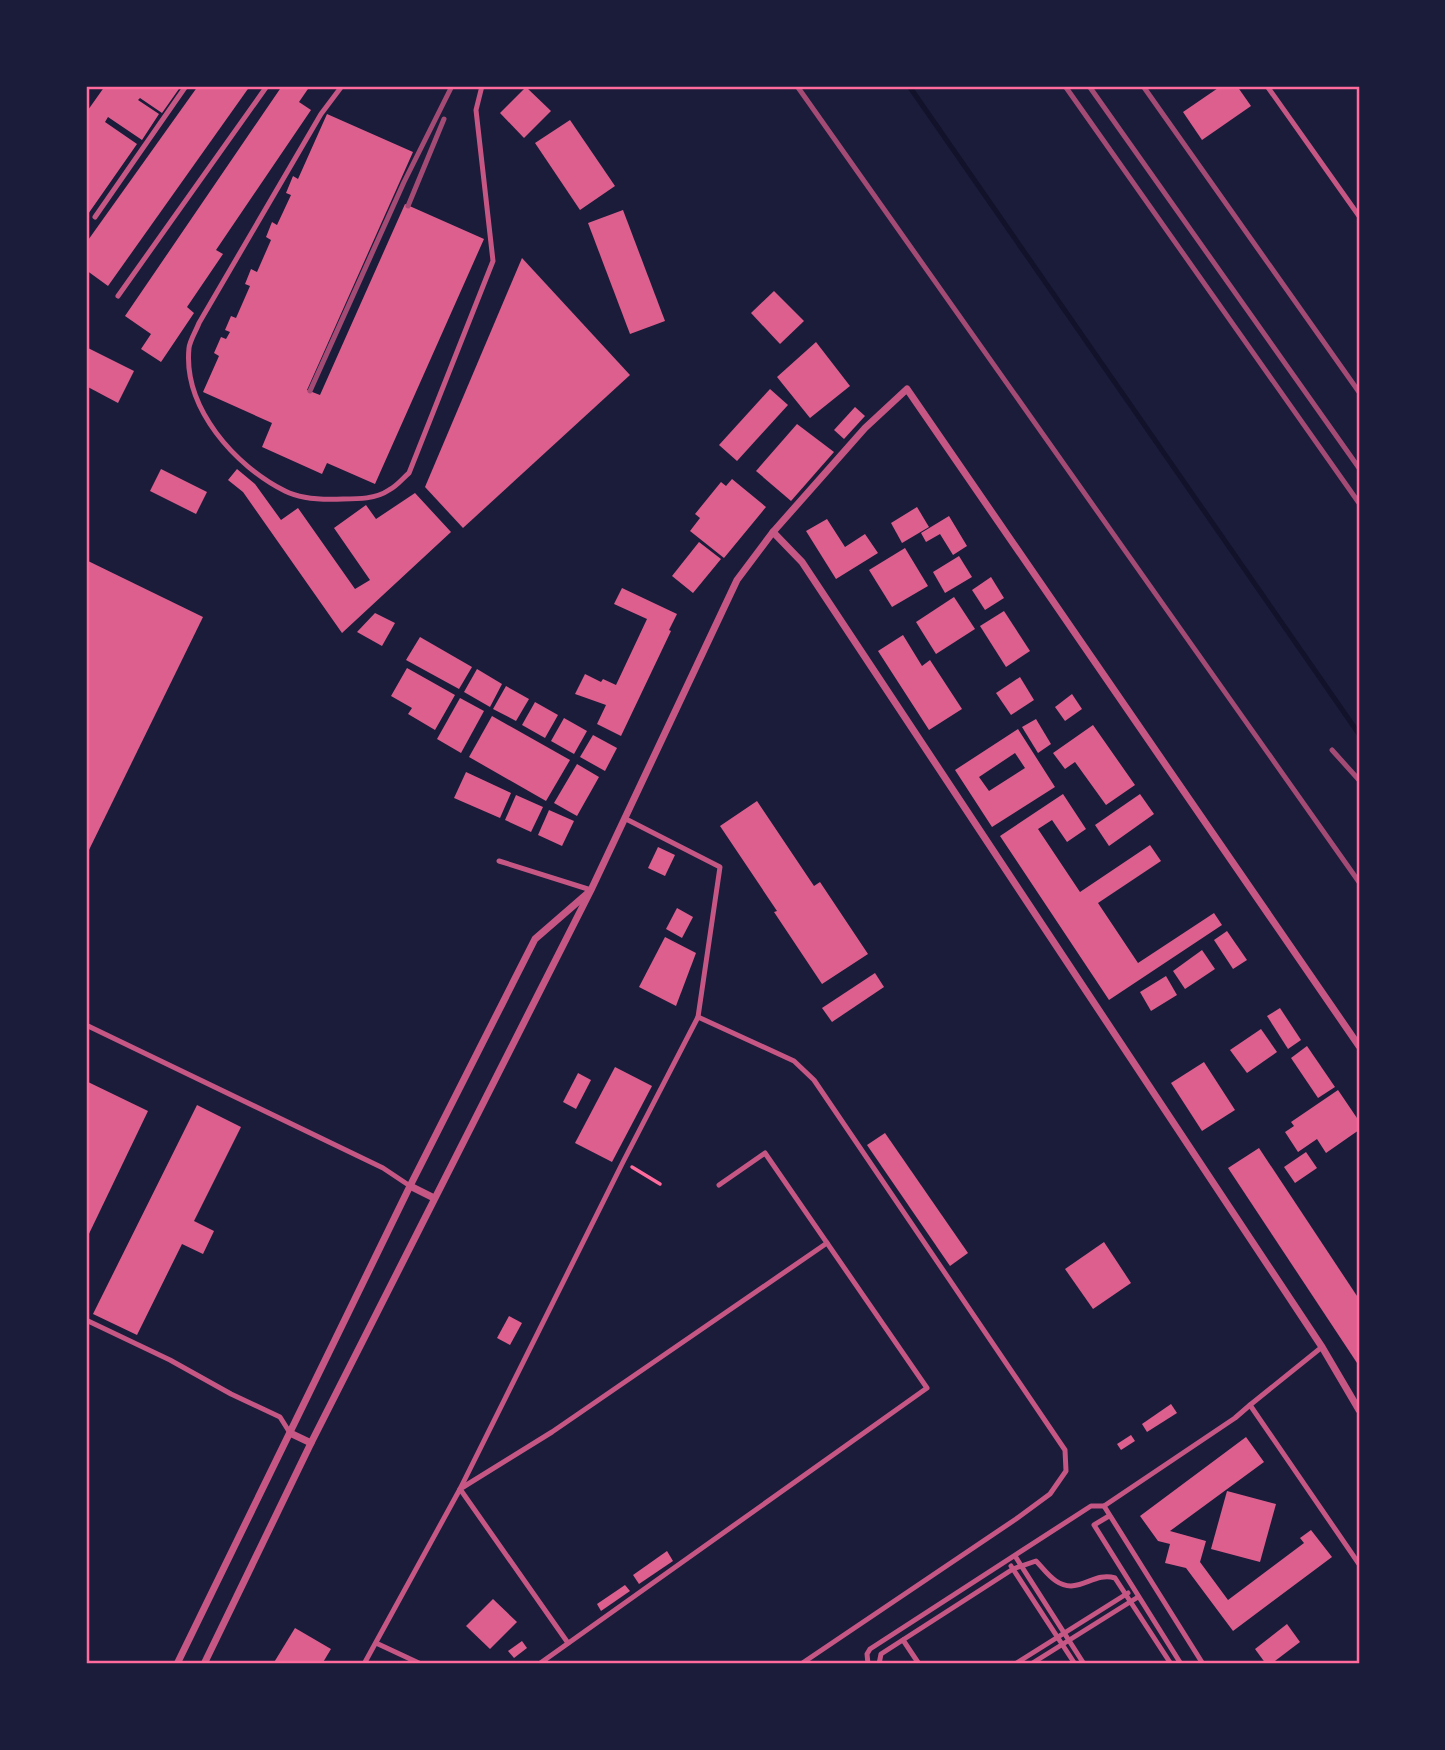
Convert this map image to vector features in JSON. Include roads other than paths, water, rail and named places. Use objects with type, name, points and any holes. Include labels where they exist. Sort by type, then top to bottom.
[{"type":"street","points":[[204,1664],[433,1198],[626,819],[737,580],[773,532],[865,428],[907,389],[1359,1046]]},
{"type":"street","points":[[773,532],[802,562],[1322,1347],[1359,1410]]},
{"type":"street","points":[[177,1664],[410,1186],[535,939],[591,890]]},
{"type":"street","points":[[410,1186],[433,1198]]},
{"type":"street","points":[[290,1433],[311,1444]]},
{"type":"lane","points":[[95,217],[187,86]]},
{"type":"lane","points":[[118,296],[267,86]]},
{"type":"lane","points":[[342,86],[321,114],[199,323],[189,347],[197,401],[222,441],[252,468],[287,492],[324,500],[364,499],[389,491],[410,473],[494,261],[476,110],[482,86]]},
{"type":"lane","points":[[1267,86],[1359,216]]},
{"type":"lane","points":[[364,1664],[460,1489],[698,1017],[720,867],[626,819]]},
{"type":"lane","points":[[499,861],[591,890]]},
{"type":"lane","points":[[698,1017],[794,1061],[814,1080],[1065,1450],[1066,1471],[1050,1494],[801,1664]]},
{"type":"lane","points":[[86,1025],[383,1168],[410,1186]]},
{"type":"lane","points":[[539,1664],[927,1388],[765,1153],[719,1185]]},
{"type":"lane","points":[[460,1489],[552,1432],[827,1243]]},
{"type":"lane","points":[[86,1320],[279,1417],[290,1433]]},
{"type":"lane","points":[[868,1664],[867,1654],[870,1648],[1091,1506],[1104,1506],[1235,1418],[1322,1347]]},
{"type":"lane","points":[[1250,1405],[1359,1564]]},
{"type":"lane","points":[[460,1489],[568,1643]]},
{"type":"lane","points":[[1104,1506],[1203,1664]]},
{"type":"lane","points":[[1108,1516],[1094,1525],[1181,1664]]},
{"type":"lane","points":[[1015,1556],[1075,1664]]},
{"type":"lane","points":[[1008,1561],[1084,1664]]},
{"type":"lane","points":[[880,1664],[881,1654],[1013,1569],[1035,1561],[1056,1581],[1075,1587],[1105,1575],[1115,1578],[1171,1664]]},
{"type":"lane","points":[[1015,1664],[1134,1590]]},
{"type":"lane","points":[[1031,1664],[1138,1597]]},
{"type":"lane","points":[[903,1640],[919,1664]]},
{"type":"lane","points":[[376,1643],[421,1664]]},
{"type":"waterway","points":[[909,86],[1359,734]]},
{"type":"railway","points":[[310,391],[404,182],[452,86]]},
{"type":"railway","points":[[797,86],[1359,882]]},
{"type":"railway","points":[[1065,86],[1359,503]]},
{"type":"railway","points":[[1089,86],[1359,468]]},
{"type":"railway","points":[[1143,86],[1359,392]]},
{"type":"railway","points":[[408,206],[444,119]]},
{"type":"railway","points":[[1332,750],[1359,780]]}]
